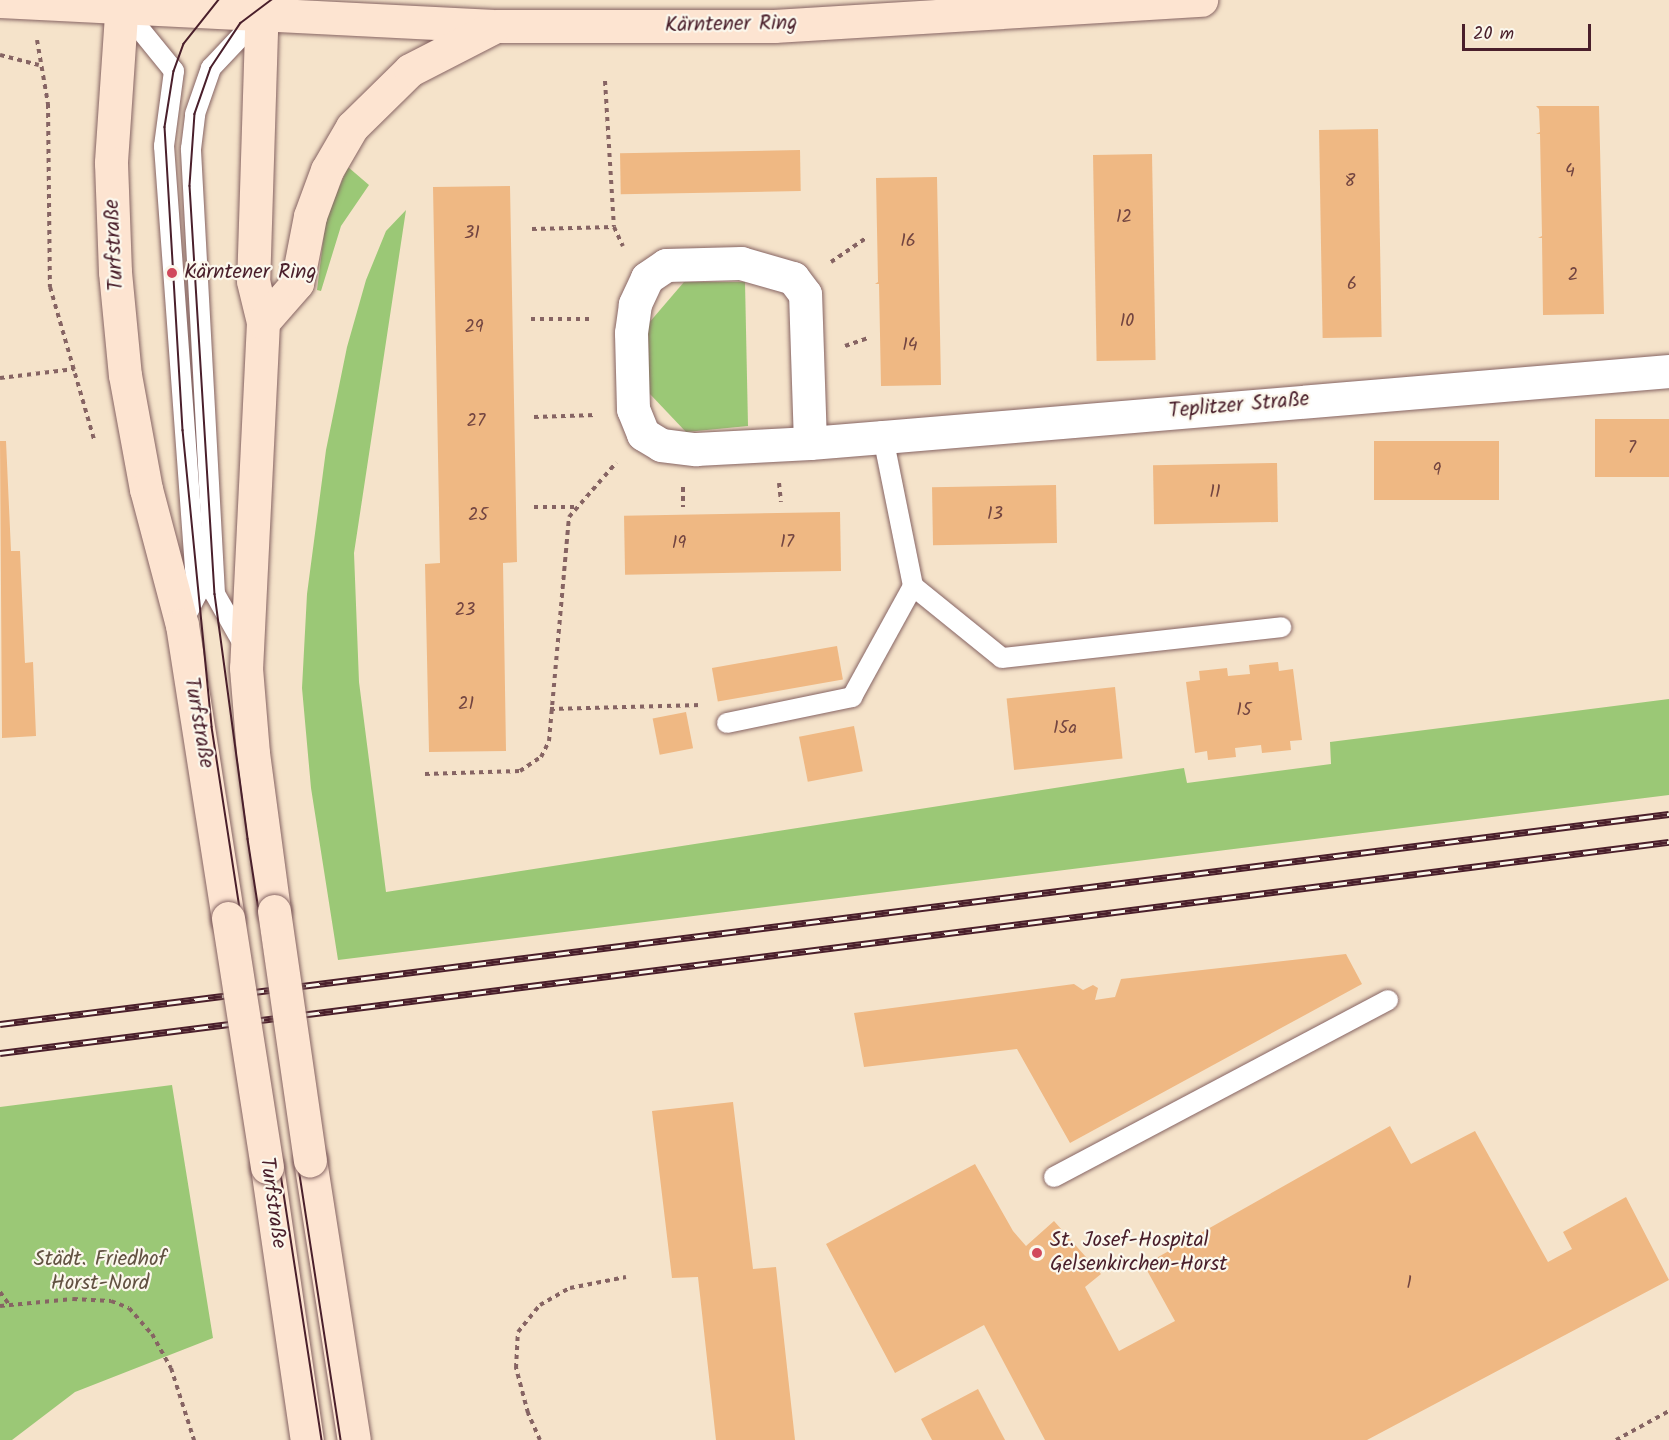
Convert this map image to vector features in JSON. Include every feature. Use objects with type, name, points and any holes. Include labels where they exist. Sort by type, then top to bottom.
[{"type":"main road","name":"Kärntener Ring","points":[[0,1],[261,8],[496,26],[774,26],[1201,0]]},
{"type":"main road","name":"Turfstraße","points":[[122,3],[111,163],[117,295],[125,375],[146,489],[182,625],[267,1167],[307,1440]]},
{"type":"main road","name":"Turfstraße","points":[[261,8],[253,281],[264,322],[246,649],[253,753],[274,911],[354,1440]]},
{"type":"main road","points":[[264,322],[297,284],[310,216],[327,170],[352,127],[410,70],[496,26]]},
{"type":"street","points":[[643,434],[633,409],[631,333],[635,304],[647,278],[666,265],[741,263],[793,278],[805,294],[810,443]]},
{"type":"street","name":"Teplitzer Straße","points":[[643,434],[661,445],[696,449],[810,443],[1669,371]]},
{"type":"lane","points":[[122,3],[174,71],[164,146],[197,594],[182,625]]},
{"type":"lane","points":[[246,649],[215,594],[190,177],[195,114],[210,68],[261,8]]},
{"type":"lane","points":[[883,438],[913,586],[1002,658],[1281,627]]},
{"type":"lane","points":[[727,723],[852,697],[913,586]]},
{"type":"lane","points":[[1054,1177],[1388,1000]]},
{"type":"path","points":[[0,55],[39,65]]},
{"type":"path","points":[[604,81],[614,227],[623,246]]},
{"type":"path","points":[[532,229],[614,227]]},
{"type":"path","points":[[531,320],[600,319]]},
{"type":"path","points":[[0,378],[74,369]]},
{"type":"path","points":[[534,417],[603,414]]},
{"type":"path","points":[[425,774],[520,771],[541,757],[549,741],[550,709],[569,517],[643,434]]},
{"type":"path","points":[[683,477],[683,507]]},
{"type":"path","points":[[534,507],[576,507]]},
{"type":"path","points":[[550,709],[698,702],[727,723]]},
{"type":"path","points":[[540,1440],[528,1413],[516,1368],[518,1332],[540,1305],[570,1288],[626,1277]]},
{"type":"path","points":[[0,1292],[8,1303]]},
{"type":"path","points":[[0,1306],[8,1303],[73,1299],[111,1301],[129,1308],[152,1334],[171,1368],[194,1440]]},
{"type":"path","points":[[1616,1440],[1669,1411]]},
{"type":"green space","points":[[348,167],[369,185],[341,226],[321,291],[317,290],[326,218]]},
{"type":"green space","points":[[406,210],[354,553],[359,682],[386,892],[1184,768],[1187,783],[1331,764],[1330,742],[1669,699],[1669,795],[338,960],[311,788],[302,688],[307,594],[326,450],[347,347],[366,280],[386,231]]},
{"type":"green space","points":[[684,282],[745,282],[748,426],[686,432],[649,393],[648,324]]},
{"type":"green space","name":"Städt. Friedhof Horst-Nord","points":[[172,1085],[213,1338],[75,1392],[12,1440],[0,1440],[0,1107]]},
{"type":"building","points":[[1536,106],[1599,106],[1604,314],[1543,315],[1542,238],[1538,238],[1542,236],[1540,134],[1536,134],[1540,132],[1539,109]]},
{"type":"building","points":[[1378,129],[1382,337],[1323,338],[1319,130]]},
{"type":"building","points":[[800,150],[801,191],[621,194],[620,153]]},
{"type":"building","points":[[1152,154],[1156,360],[1097,361],[1093,155]]},
{"type":"building","points":[[937,177],[941,385],[881,386],[879,284],[875,284],[878,282],[876,178]]},
{"type":"building","points":[[510,186],[517,562],[503,563],[506,751],[429,752],[425,564],[440,563],[433,187]]},
{"type":"building","points":[[1595,419],[1669,419],[1669,477],[1595,477]]},
{"type":"building","points":[[0,441],[6,441],[11,551],[20,551],[25,663],[33,662],[36,736],[2,738]]},
{"type":"building","points":[[1374,441],[1499,441],[1499,500],[1374,500]]},
{"type":"building","points":[[1277,463],[1278,522],[1154,524],[1153,465]]},
{"type":"building","points":[[1056,485],[1057,543],[933,545],[932,487]]},
{"type":"building","points":[[840,512],[841,571],[625,575],[624,516]]},
{"type":"building","points":[[837,646],[843,679],[718,702],[712,668]]},
{"type":"building","points":[[1278,662],[1279,671],[1293,669],[1302,740],[1290,741],[1291,750],[1262,753],[1261,745],[1235,748],[1236,757],[1208,760],[1207,751],[1195,753],[1186,682],[1200,680],[1199,671],[1227,668],[1228,676],[1250,674],[1249,665]]},
{"type":"building","points":[[1115,687],[1123,759],[1014,770],[1007,698]]},
{"type":"building","points":[[686,712],[693,748],[660,755],[653,718]]},
{"type":"building","points":[[854,726],[863,771],[808,782],[799,737]]},
{"type":"building","points":[[1346,954],[1362,984],[1070,1143],[1017,1049],[864,1067],[854,1013],[1074,984],[1083,990],[1093,985],[1098,988],[1095,1000],[1115,997],[1121,979]]},
{"type":"building","points":[[733,1102],[753,1269],[776,1267],[795,1440],[716,1440],[698,1277],[672,1278],[652,1111]]},
{"type":"building","points":[[1390,1126],[1411,1164],[1475,1131],[1548,1262],[1572,1249],[1563,1232],[1626,1197],[1669,1280],[1367,1440],[1045,1440],[984,1325],[895,1373],[826,1244],[975,1164],[1013,1231],[1026,1246],[1054,1221],[1101,1274],[1085,1287],[1119,1351],[1175,1321],[1144,1265]]},
{"type":"building","points":[[978,1389],[1005,1440],[932,1440],[921,1419]]},
{"type":"tram line","points":[[219,0],[184,44],[174,71],[165,127],[183,430],[212,727],[322,1440]]},
{"type":"tram line","points":[[272,0],[241,23],[211,68],[195,114],[190,186],[215,594],[248,839],[341,1440]]},
{"type":"railway","points":[[0,1024],[1669,814]]},
{"type":"railway","points":[[0,1053],[1669,842]]},
{"type":"place","name":"Kärntener Ring","points":[[172,273]]},
{"type":"place","name":"St. Josef-Hospital Gelsenkirchen-Horst","points":[[1037,1253]]}]
